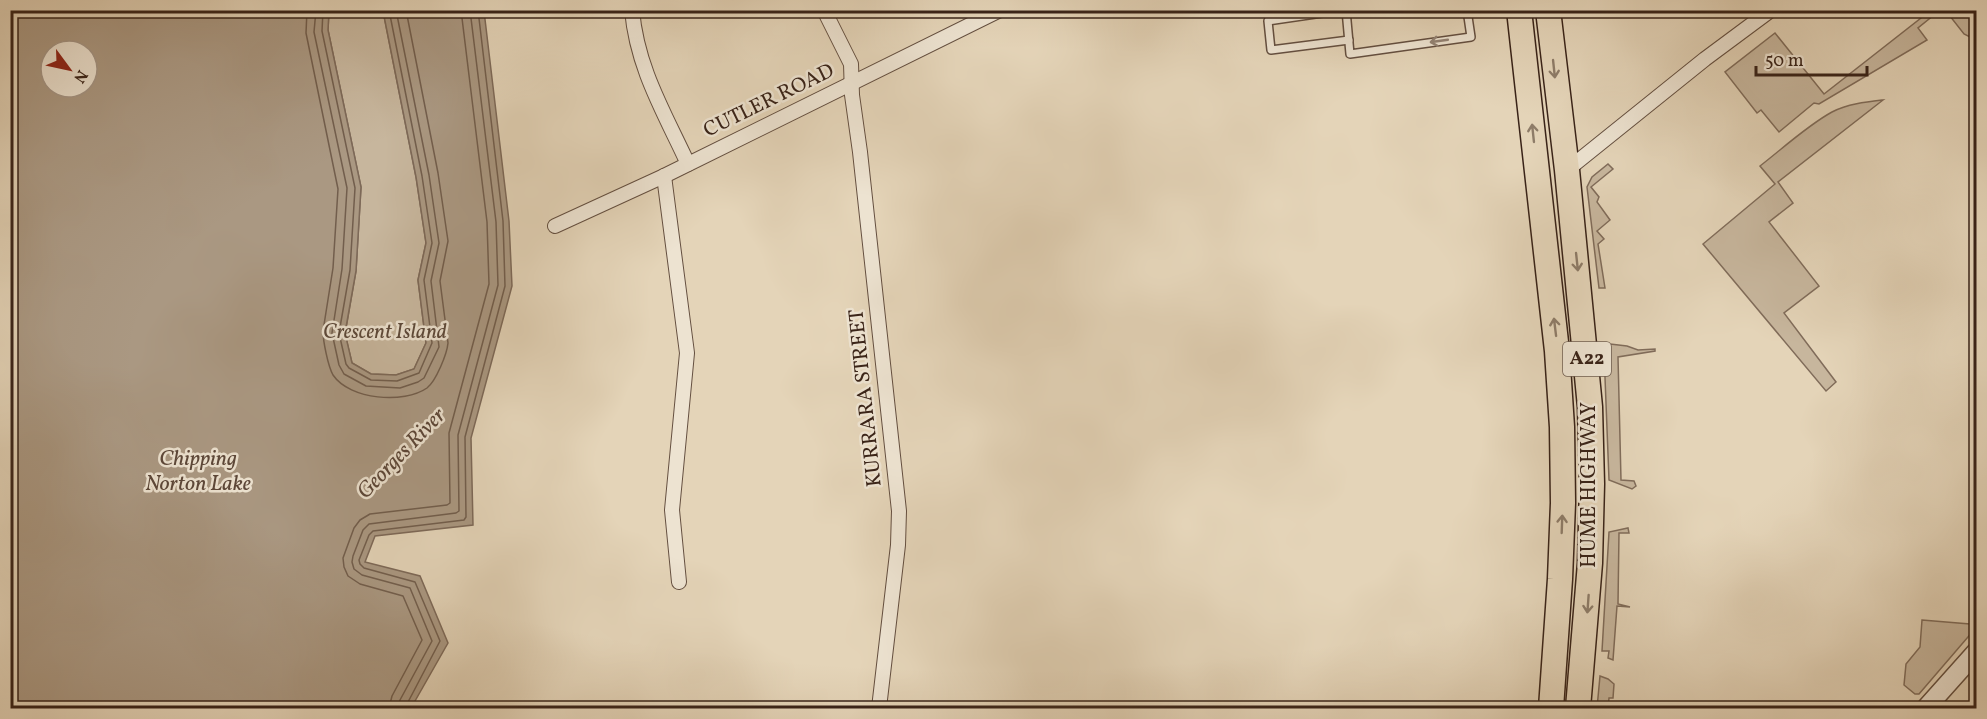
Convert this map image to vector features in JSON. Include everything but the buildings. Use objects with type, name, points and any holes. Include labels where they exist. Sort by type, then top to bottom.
[{"type":"highway","name":"HUME HIGHWAY","points":[[1519,10],[1557,351],[1562,427],[1563,503],[1551,708]]},
{"type":"highway","name":"HUME HIGHWAY","points":[[1548,10],[1587,359],[1592,451],[1590,563],[1578,708]]},
{"type":"street","points":[[632,10],[640,57],[646,76],[688,164]]},
{"type":"street","name":"KURRARA STREET","points":[[824,10],[851,64],[852,95],[899,511],[898,545],[879,708]]},
{"type":"street","points":[[1567,170],[1705,59],[1771,10]]},
{"type":"street","name":"CUTLER ROAD","points":[[555,226],[664,176],[996,12]]},
{"type":"street","points":[[664,176],[687,353],[672,510],[679,582]]},
{"type":"street","points":[[1926,708],[1977,652]]},
{"type":"lane","points":[[1349,40],[1271,50],[1268,21],[1345,10],[1349,40],[1350,54],[1471,37],[1467,10]]},
{"type":"green space","name":"Crescent Island","points":[[329,11],[383,11],[416,177],[426,243],[418,280],[426,343],[414,369],[396,375],[371,374],[352,363],[345,334],[356,271],[361,187],[328,30]]},
{"type":"green space","points":[[1930,11],[1934,15],[1918,28],[1927,40],[1819,104],[1814,103],[1779,132],[1761,110],[1757,113],[1725,72],[1775,33],[1824,94]]},
{"type":"green space","points":[[1946,11],[1976,11],[1976,40],[1964,34]]},
{"type":"green space","points":[[1883,100],[1778,182],[1793,203],[1769,222],[1819,286],[1784,313],[1836,382],[1826,391],[1703,244],[1775,184],[1760,166],[1795,138],[1838,109]]},
{"type":"green space","points":[[1608,164],[1613,169],[1591,187],[1599,197],[1597,202],[1610,220],[1597,231],[1604,239],[1598,244],[1605,288],[1599,288],[1587,187],[1592,177]]},
{"type":"green space","points":[[1610,344],[1638,350],[1655,349],[1655,351],[1618,357],[1621,480],[1634,481],[1636,486],[1632,489],[1609,480],[1604,348]]},
{"type":"green space","points":[[1628,528],[1629,533],[1619,533],[1618,604],[1630,607],[1617,606],[1613,660],[1608,658],[1609,651],[1602,651],[1609,532]]},
{"type":"green space","points":[[1922,620],[1970,624],[1974,630],[1919,694],[1915,694],[1904,685],[1906,664],[1920,647]]},
{"type":"green space","points":[[1600,676],[1614,684],[1613,698],[1609,698],[1608,708],[1597,708]]},
{"type":"water","name":"Chipping Norton Lake","points":[[10,11],[329,11],[328,30],[361,187],[356,271],[345,333],[352,363],[371,374],[396,375],[414,369],[426,343],[418,280],[426,243],[416,177],[383,11],[484,11],[509,221],[512,286],[471,438],[473,525],[375,536],[365,562],[420,576],[448,643],[411,708],[11,708]]},
{"type":"water label","name":"Georges River","points":[[402,454]]}]
